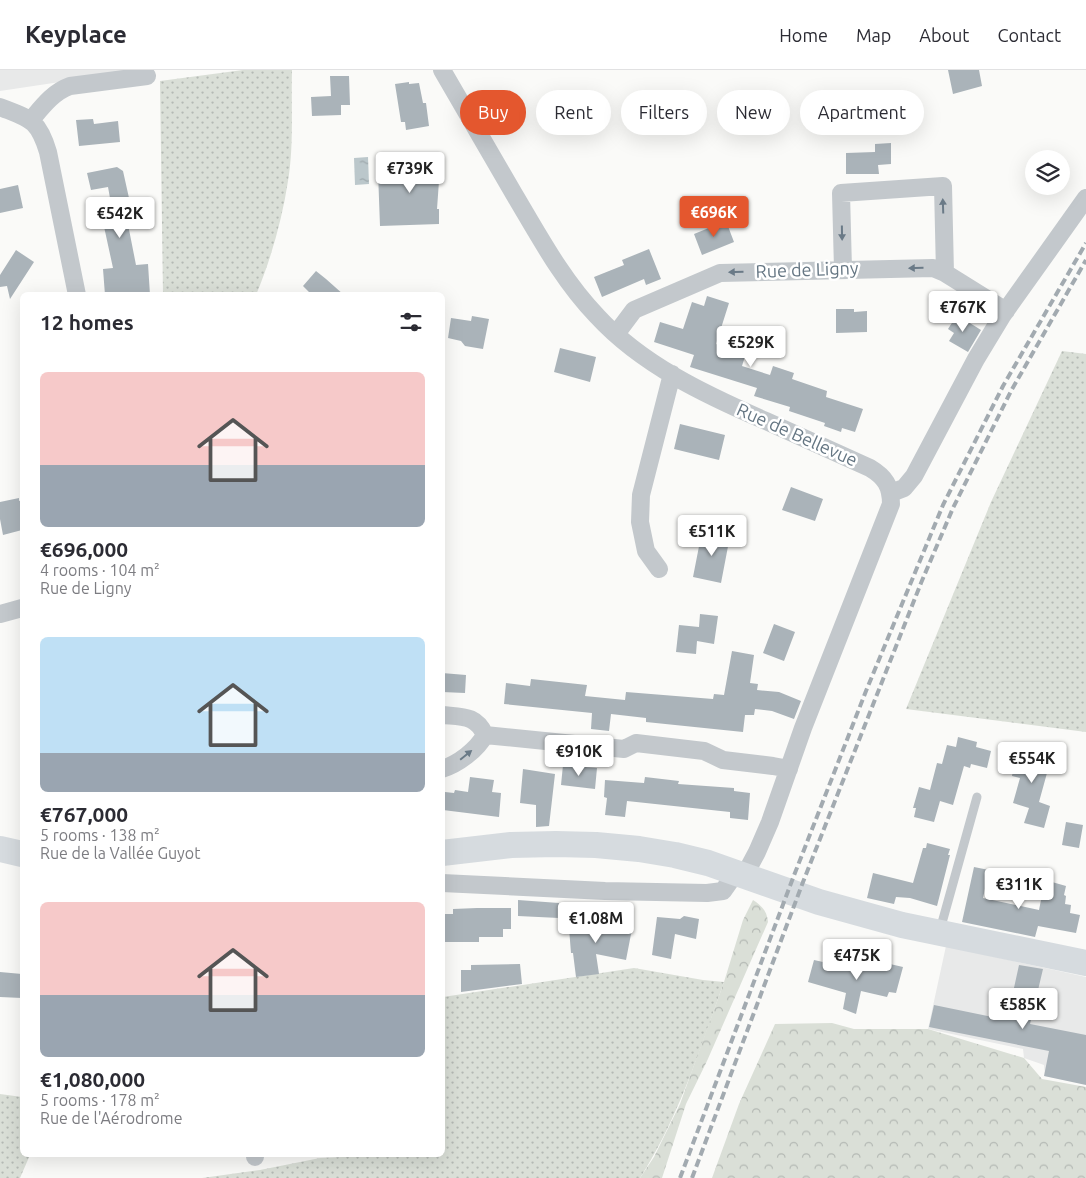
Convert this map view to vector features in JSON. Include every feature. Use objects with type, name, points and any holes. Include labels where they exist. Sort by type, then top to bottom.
[{"type":"street","name":"Rue de Bellevue","points":[[442,70],[560,270],[597,317],[638,352],[672,374],[721,401],[870,468],[882,477],[891,493]]},
{"type":"street","points":[[31,120],[55,93],[62,89],[70,86],[147,76]]},
{"type":"street","points":[[0,107],[31,120],[38,126],[43,135],[76,292]]},
{"type":"street","points":[[843,269],[841,193],[943,186],[945,273]]},
{"type":"street","points":[[753,879],[749,867],[757,852],[803,728],[888,517],[891,493],[904,488],[914,476],[972,368],[1006,311],[1086,198]]},
{"type":"street","name":"Rue de Ligny","points":[[616,334],[634,310],[720,273],[933,268],[945,273],[1006,311]]},
{"type":"street","points":[[659,569],[646,551],[639,508],[672,374]]},
{"type":"street","points":[[445,715],[470,718],[482,727],[485,736],[481,743],[452,766],[445,768]]},
{"type":"street","points":[[485,736],[624,749],[636,743],[704,751],[723,760],[789,769]]},
{"type":"street","points":[[445,853],[511,845],[556,844],[640,849],[675,855],[708,863],[819,902],[902,925],[1086,963]]},
{"type":"street","points":[[0,849],[20,854]]},
{"type":"street","points":[[445,883],[605,891],[707,893],[723,891],[730,881],[753,879]]},
{"type":"lane","points":[[940,932],[977,797]]},
{"type":"shaded area","points":[[0,70],[140,70],[0,91]]},
{"type":"shaded area","points":[[946,946],[1086,977],[1086,1084],[1045,1076],[1044,1065],[1024,1058],[1023,1049],[928,1029]]},
{"type":"green space","points":[[243,70],[292,70],[292,140],[286,196],[275,239],[257,292],[163,292],[160,81]]},
{"type":"green space","points":[[1062,351],[1086,354],[1086,732],[906,709],[991,502]]},
{"type":"green space","points":[[753,900],[764,909],[768,922],[686,1104],[662,1178],[640,1178],[654,1157],[680,1104],[724,982],[743,920]]},
{"type":"green space","points":[[634,968],[724,982],[688,1082],[654,1155],[640,1178],[202,1178],[260,1170],[320,1158],[445,1157],[445,997]]},
{"type":"green space","points":[[832,1023],[854,1029],[928,1029],[1024,1058],[1042,1079],[1086,1087],[1086,1178],[712,1178],[739,1104],[775,1024]]},
{"type":"green space","points":[[0,1094],[20,1097],[20,1157],[29,1157],[20,1178],[0,1178]]},
{"type":"water","points":[[368,157],[369,184],[355,185],[354,158]]},
{"type":"building","points":[[948,70],[979,70],[982,86],[953,94]]},
{"type":"building","points":[[330,76],[349,76],[350,105],[341,105],[341,115],[312,116],[311,97],[331,96]]},
{"type":"building","points":[[409,82],[409,84],[419,83],[423,103],[426,103],[429,126],[406,130],[405,122],[401,122],[395,84]]},
{"type":"building","points":[[93,119],[94,124],[118,121],[120,142],[79,146],[76,120]]},
{"type":"building","points":[[891,143],[891,164],[878,165],[879,174],[846,174],[846,153],[875,152],[875,144]]},
{"type":"building","points":[[423,155],[439,155],[440,179],[437,209],[439,209],[439,224],[380,226],[378,172],[408,168],[424,159]]},
{"type":"building","points":[[117,167],[123,171],[129,198],[123,199],[136,265],[148,264],[150,292],[105,292],[103,269],[113,268],[103,222],[114,220],[108,187],[91,190],[87,173]]},
{"type":"building","points":[[18,185],[23,208],[0,213],[0,189]]},
{"type":"building","points":[[726,221],[734,242],[702,255],[694,234]]},
{"type":"building","points":[[649,249],[661,279],[646,285],[644,279],[602,297],[594,277],[624,265],[622,260]]},
{"type":"building","points":[[16,250],[34,262],[10,299],[7,286],[0,287],[0,275]]},
{"type":"building","points":[[316,271],[341,292],[309,292],[303,286]]},
{"type":"building","points":[[707,296],[729,303],[716,344],[746,353],[742,366],[770,375],[773,366],[794,373],[792,379],[827,391],[826,397],[863,409],[855,432],[842,428],[841,432],[824,426],[825,423],[789,411],[790,407],[754,396],[757,388],[690,367],[694,355],[654,342],[660,322],[683,329],[692,302],[704,306]]},
{"type":"building","points":[[836,309],[854,309],[854,312],[867,311],[867,332],[836,333]]},
{"type":"building","points":[[957,315],[981,330],[968,352],[949,341],[954,333],[948,329]]},
{"type":"building","points":[[472,316],[489,319],[483,349],[465,346],[461,341],[448,338],[451,318],[471,321]]},
{"type":"building","points":[[560,348],[596,357],[590,382],[554,372]]},
{"type":"building","points":[[680,424],[725,435],[719,460],[674,449]]},
{"type":"building","points":[[791,487],[823,499],[815,521],[782,510]]},
{"type":"building","points":[[19,498],[20,531],[3,535],[0,519],[0,502]]},
{"type":"building","points":[[702,531],[730,536],[721,583],[693,577]]},
{"type":"building","points":[[700,614],[718,616],[714,644],[697,641],[696,654],[676,652],[679,625],[699,627]]},
{"type":"building","points":[[774,624],[795,632],[784,661],[763,653]]},
{"type":"building","points":[[732,651],[754,655],[750,683],[758,684],[757,690],[779,692],[801,701],[794,719],[772,711],[755,709],[754,715],[745,715],[743,732],[646,722],[646,718],[611,714],[609,731],[591,729],[592,713],[504,704],[506,683],[530,686],[531,679],[587,685],[585,696],[625,700],[626,692],[713,699],[714,694],[724,695]]},
{"type":"building","points":[[445,673],[466,675],[465,693],[445,692]]},
{"type":"building","points":[[958,737],[977,742],[976,747],[991,751],[987,768],[971,764],[970,768],[964,766],[953,805],[940,801],[934,822],[914,817],[916,808],[913,808],[919,787],[930,790],[937,763],[942,764],[947,745],[956,747]]},
{"type":"building","points":[[1017,749],[1054,756],[1051,774],[1047,773],[1039,802],[1050,806],[1044,828],[1024,823],[1029,808],[1013,803],[1020,778],[1012,776]]},
{"type":"building","points":[[563,765],[597,768],[595,789],[561,785]]},
{"type":"building","points":[[523,769],[555,774],[549,826],[536,827],[536,805],[520,803]]},
{"type":"building","points":[[470,777],[494,780],[492,792],[501,793],[499,817],[445,810],[445,792],[454,793],[455,790],[468,792]]},
{"type":"building","points":[[645,777],[679,781],[678,784],[734,788],[734,791],[750,793],[748,820],[730,818],[730,812],[627,801],[625,817],[605,815],[607,798],[604,797],[605,780],[644,783]]},
{"type":"building","points":[[1066,822],[1083,825],[1079,848],[1062,845]]},
{"type":"building","points":[[927,843],[950,849],[937,906],[910,898],[896,897],[894,904],[867,898],[873,873],[913,883],[923,848],[926,848]]},
{"type":"building","points":[[974,867],[989,870],[983,898],[1039,910],[1045,880],[1066,886],[1065,904],[1071,905],[1070,913],[1080,915],[1076,933],[1038,926],[1035,937],[962,922]]},
{"type":"building","points":[[518,900],[559,903],[559,918],[518,916]]},
{"type":"building","points":[[511,908],[511,929],[503,929],[503,937],[479,937],[479,942],[445,942],[445,914],[453,914],[453,909]]},
{"type":"building","points":[[568,916],[585,916],[585,922],[601,921],[601,924],[632,929],[626,960],[596,954],[599,974],[576,977],[573,953],[571,953]]},
{"type":"building","points":[[684,916],[699,919],[696,939],[675,934],[671,959],[652,955],[657,917],[680,919]]},
{"type":"building","points":[[814,960],[850,968],[851,965],[875,971],[877,961],[903,967],[896,993],[889,992],[887,997],[861,991],[856,1014],[843,1009],[846,993],[808,982]]},
{"type":"building","points":[[520,964],[522,984],[461,992],[461,970],[471,970],[471,965]]},
{"type":"building","points":[[1019,965],[1043,969],[1030,1024],[1086,1035],[1086,1085],[1044,1076],[1049,1051],[929,1027],[934,1005],[1007,1020]]},
{"type":"building","points":[[0,972],[20,974],[20,998],[0,997]]},
{"type":"railway","points":[[680,1178],[866,691],[943,505],[1003,386],[1086,243]]},
{"type":"railway","points":[[692,1178],[803,882],[921,583],[953,508],[1011,391],[1086,260]]}]
